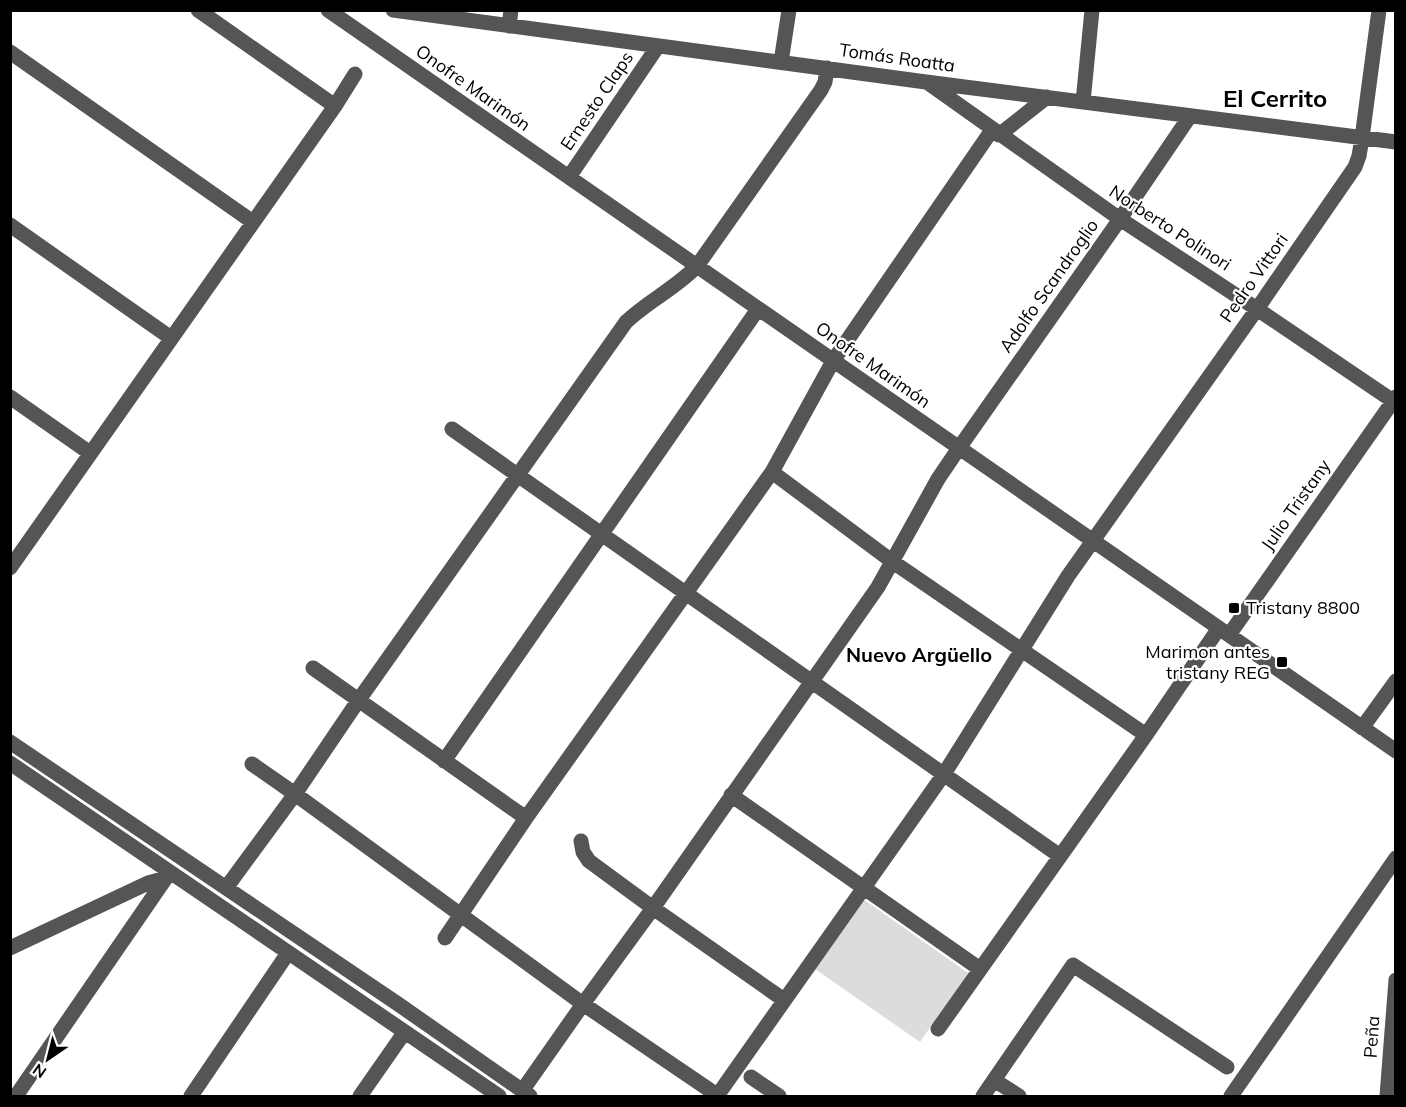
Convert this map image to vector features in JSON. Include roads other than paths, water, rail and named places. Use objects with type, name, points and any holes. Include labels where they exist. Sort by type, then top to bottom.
[{"type":"street","points":[[198,10],[335,106]]},
{"type":"street","name":"Onofre Marimón","points":[[328,10],[1395,751]]},
{"type":"street","name":"Tomás Roatta","points":[[393,10],[1395,142]]},
{"type":"street","points":[[509,26],[511,10]]},
{"type":"street","points":[[781,62],[789,10]]},
{"type":"street","points":[[1083,102],[1092,10]]},
{"type":"street","name":"Pedro Vittori","points":[[717,1096],[944,774],[1068,576],[1355,167],[1362,138],[1379,10]]},
{"type":"street","name":"Ernesto Claps","points":[[569,177],[658,46]]},
{"type":"street","points":[[10,52],[253,222]]},
{"type":"street","points":[[226,888],[295,794],[358,701],[626,322],[638,310],[690,274],[697,266],[821,90],[827,68]]},
{"type":"street","points":[[10,568],[335,106],[355,74]]},
{"type":"street","name":"Norberto Polinori","points":[[926,82],[1120,219],[1395,400]]},
{"type":"street","points":[[445,938],[526,818],[772,472],[833,361],[996,132],[1047,97]]},
{"type":"street","name":"Adolfo Scandroglio","points":[[526,1094],[583,1004],[878,587],[938,479],[1190,116]]},
{"type":"street","points":[[10,225],[171,338]]},
{"type":"street","points":[[444,760],[758,309]]},
{"type":"street","points":[[10,397],[90,453]]},
{"type":"street","name":"Julio Tristany","points":[[938,1029],[1146,735],[1395,400]]},
{"type":"street","points":[[452,429],[1060,856]]},
{"type":"street","points":[[772,472],[893,562],[1146,735]]},
{"type":"street","points":[[313,668],[526,818]]},
{"type":"street","points":[[1362,728],[1395,681]]},
{"type":"street","points":[[10,742],[398,1004],[526,1094]]},
{"type":"street","points":[[10,763],[168,875],[499,1096]]},
{"type":"street","points":[[252,764],[583,1004],[717,1096]]},
{"type":"street","points":[[731,795],[980,969]]},
{"type":"street","points":[[581,841],[583,852],[589,861],[784,1000]]},
{"type":"street","points":[[1231,1096],[1394,862]]},
{"type":"street","points":[[10,948],[168,875]]},
{"type":"street","points":[[16,1096],[168,875]]},
{"type":"street","points":[[190,1096],[288,953]]},
{"type":"street","points":[[983,1096],[1073,965],[1227,1067]]},
{"type":"street","name":"Peña","points":[[1387,1096],[1395,980]]},
{"type":"street","points":[[360,1096],[404,1033]]},
{"type":"street","points":[[751,1077],[779,1096]]},
{"type":"street","points":[[994,1080],[1019,1096]]},
{"type":"place","name":"Tristany 8800","points":[[1234,608]]},
{"type":"place","name":"Marimon antes tristany REG","points":[[1282,662]]},
{"type":"district","name":"El Cerrito","points":[[1275,99]]},
{"type":"district","name":"Nuevo Argüello","points":[[919,655]]}]
